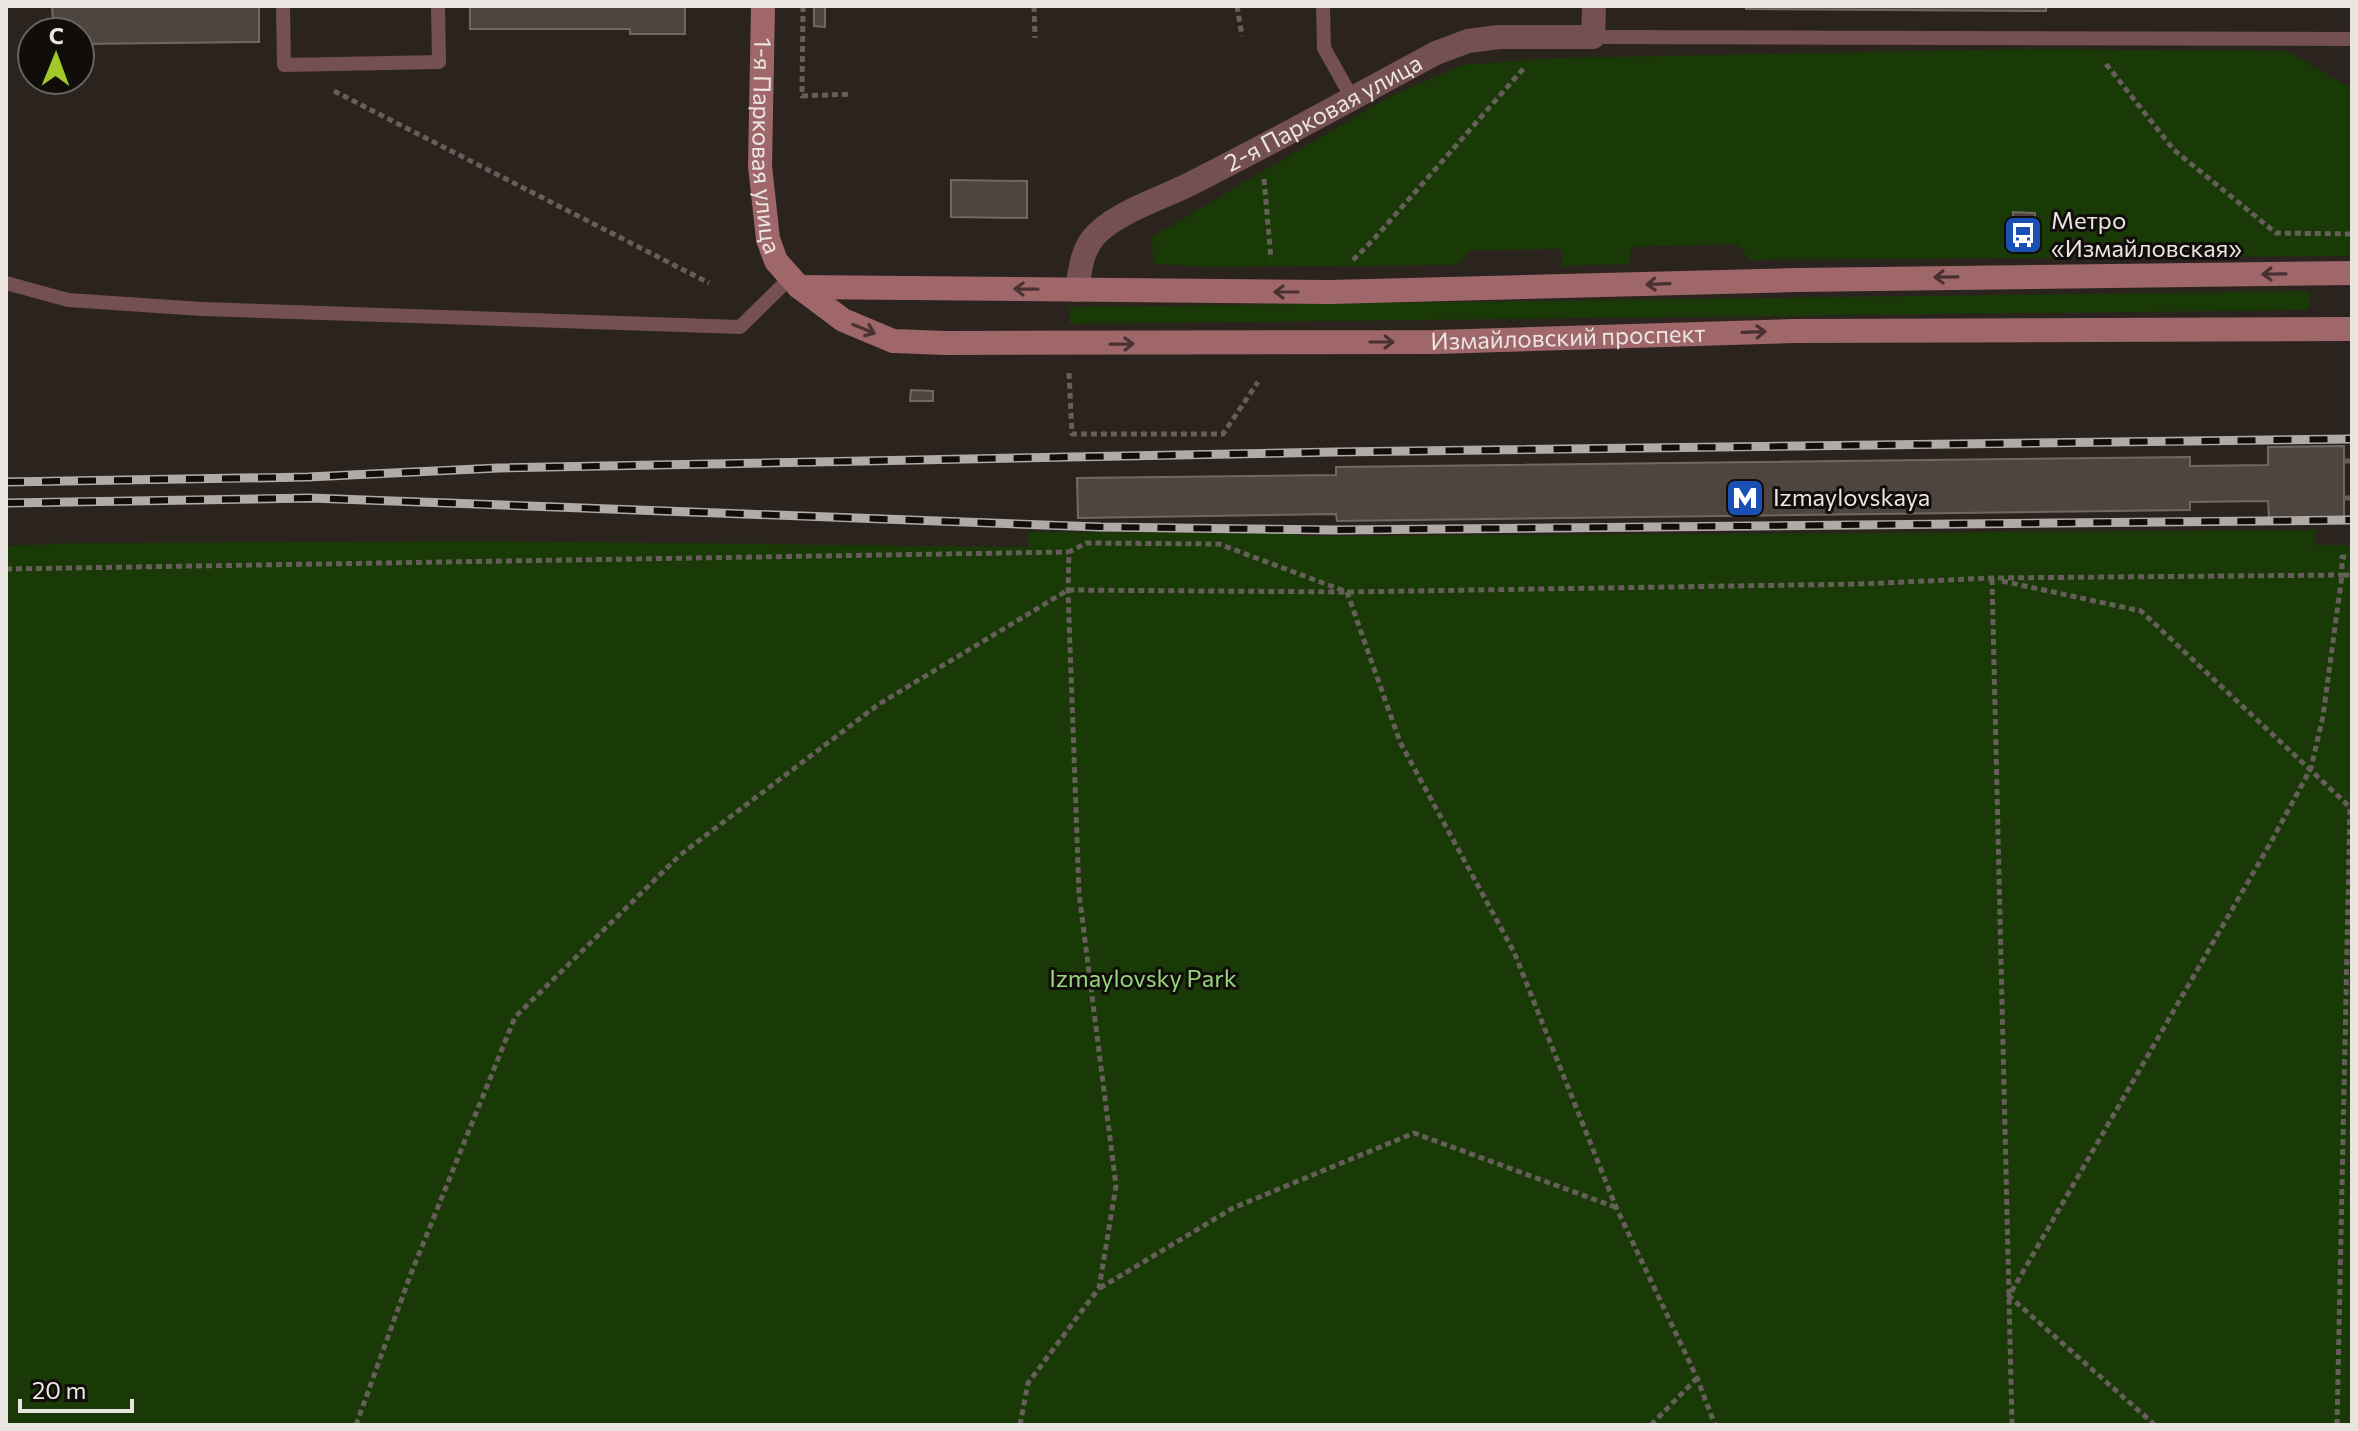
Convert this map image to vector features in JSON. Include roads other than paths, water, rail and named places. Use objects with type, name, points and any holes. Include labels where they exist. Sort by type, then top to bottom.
[{"type":"street","name":"1-я Парковая улица","points":[[763,6],[762,196],[776,261],[794,283]]},
{"type":"street","points":[[1593,37],[1594,6]]},
{"type":"street","name":"2-я Парковая улица","points":[[1077,290],[1083,255],[1102,229],[1436,53],[1468,41],[1499,37],[1593,37]]},
{"type":"street","points":[[794,283],[1330,292],[1797,280],[2352,273]]},
{"type":"street","name":"Измайловский проспект","points":[[794,283],[843,320],[893,341],[946,343],[1434,342],[1794,331],[2352,329]]},
{"type":"lane","points":[[283,6],[284,65],[439,62],[438,6]]},
{"type":"lane","points":[[1323,6],[1324,48],[1352,98]]},
{"type":"lane","points":[[1593,37],[2352,39]]},
{"type":"lane","points":[[6,283],[68,300],[202,309],[740,327],[794,283]]},
{"type":"railway","points":[[6,482],[308,477],[498,468],[1336,452],[2352,439]]},
{"type":"railway","points":[[6,503],[310,498],[1100,527],[1337,530],[2352,520]]},
{"type":"place","name":"Метро «Измайловская»","points":[[2023,235]]},
{"type":"place","name":"Izmaylovskaya","points":[[1745,498]]},
{"type":"park label","name":"Izmaylovsky Park","points":[[1143,979]]}]
